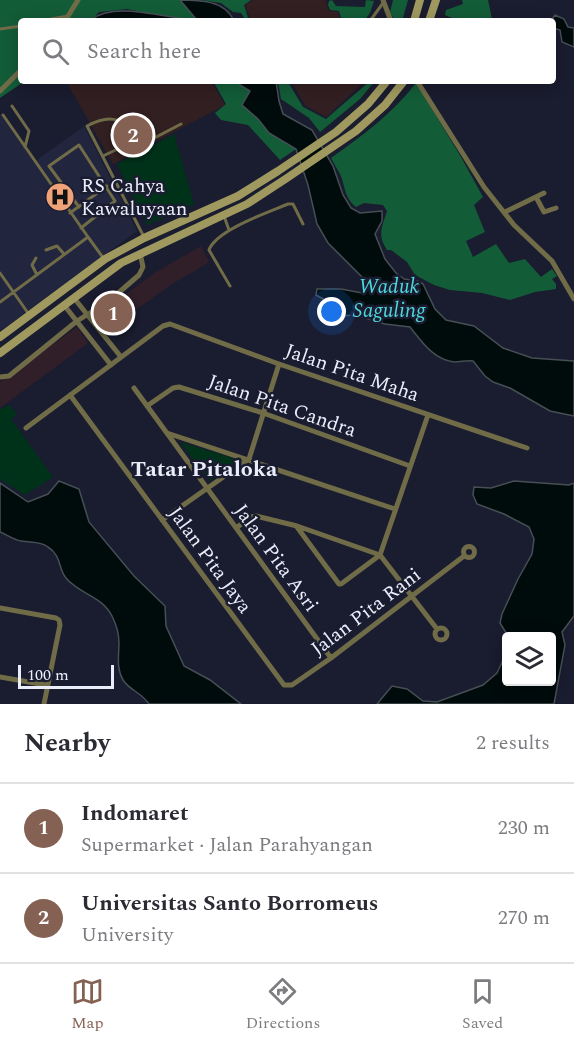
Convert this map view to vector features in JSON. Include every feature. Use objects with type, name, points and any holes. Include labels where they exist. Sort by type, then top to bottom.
[{"type":"main road","points":[[415,18],[420,0]]},
{"type":"main road","points":[[430,18],[436,0]]},
{"type":"main road","points":[[0,337],[105,259],[144,238],[238,196],[279,171],[336,132],[368,104],[385,84]]},
{"type":"main road","points":[[0,353],[121,263],[247,204],[287,178],[342,140],[386,105],[402,84]]},
{"type":"main road","points":[[167,228],[171,239]]},
{"type":"street","points":[[68,18],[78,0]]},
{"type":"street","points":[[383,1],[390,18]]},
{"type":"street","points":[[0,91],[18,73]]},
{"type":"street","points":[[419,84],[484,187],[532,243],[552,261],[574,299]]},
{"type":"street","points":[[505,212],[544,193]]},
{"type":"street","points":[[536,197],[544,212],[556,208]]},
{"type":"street","points":[[0,376],[9,376],[77,321],[109,301],[139,275],[143,267],[140,253]]},
{"type":"street","points":[[26,428],[121,357],[74,298]]},
{"type":"street","points":[[64,305],[111,365]]},
{"type":"street","name":"Jalan Pita Maha","points":[[121,357],[167,324],[527,448]]},
{"type":"street","points":[[162,520],[249,459],[279,364]]},
{"type":"street","name":"Jalan Pita Candra","points":[[147,406],[176,387],[263,413],[410,466]]},
{"type":"street","name":"Jalan Pita Asri","points":[[134,388],[331,658]]},
{"type":"street","name":"Jalan Pita Jaya","points":[[70,395],[284,685]]},
{"type":"street","points":[[297,526],[339,584],[380,555],[428,415]]},
{"type":"street","points":[[167,433],[395,509]]},
{"type":"street","points":[[236,528],[253,516],[297,526],[380,555],[437,629]]},
{"type":"street","name":"Jalan Pita Rani","points":[[284,685],[292,685],[331,658],[464,556]]},
{"type":"street","points":[[0,608],[59,620],[60,625],[44,704]]},
{"type":"street","points":[[0,676],[46,686]]},
{"type":"lane","points":[[372,18],[383,1]]},
{"type":"lane","points":[[0,29],[18,26]]},
{"type":"lane","points":[[12,106],[29,131],[25,147]]},
{"type":"lane","points":[[3,115],[70,213],[105,259]]},
{"type":"lane","points":[[103,156],[128,144],[131,139],[120,122],[110,118],[87,126],[144,238]]},
{"type":"lane","points":[[128,144],[141,145],[181,124]]},
{"type":"lane","points":[[79,207],[49,166],[79,145],[115,201],[81,228]]},
{"type":"lane","points":[[70,213],[107,186]]},
{"type":"lane","points":[[230,286],[209,250],[210,246],[230,230],[288,204],[293,204],[303,224]]},
{"type":"lane","points":[[224,215],[230,230]]},
{"type":"lane","points":[[0,302],[88,237]]},
{"type":"lane","points":[[46,250],[57,246],[64,254]]},
{"type":"lane","points":[[36,258],[32,265],[37,274]]},
{"type":"lane","points":[[0,273],[30,315]]},
{"type":"shaded area","points":[[253,0],[325,0],[329,11],[338,12],[339,18],[250,18],[245,5]]},
{"type":"shaded area","points":[[68,84],[213,84],[225,105],[113,164]]},
{"type":"shaded area","points":[[293,84],[362,84],[326,117],[305,105]]},
{"type":"shaded area","name":"RS Cahya Kawaluyaan","points":[[0,114],[34,162],[84,126],[137,231],[0,331]]},
{"type":"shaded area","points":[[201,246],[209,262],[169,286],[111,328],[99,314],[156,272]]},
{"type":"shaded area","points":[[77,327],[88,343],[0,408],[0,382]]},
{"type":"green space","points":[[0,0],[180,0],[196,18],[171,18],[127,9],[99,12],[94,18],[18,18],[18,84],[21,84],[0,98]]},
{"type":"green space","points":[[202,0],[251,0],[244,5],[248,18],[244,18],[241,13],[233,12],[221,3]]},
{"type":"green space","points":[[332,0],[336,6],[365,7],[366,0],[374,1],[366,18],[341,18],[339,11],[330,10],[329,1]]},
{"type":"green space","points":[[393,0],[408,0],[403,18],[393,18],[390,12]]},
{"type":"green space","points":[[462,0],[488,0],[492,18],[452,18],[445,15],[446,10],[463,4]]},
{"type":"green space","points":[[215,84],[239,84],[250,91],[242,105],[269,133],[296,149],[280,160],[248,125],[221,120],[215,113],[226,104]]},
{"type":"green space","points":[[278,84],[289,84],[303,107],[326,119],[367,84],[372,84],[360,99],[320,132],[309,118],[281,99]]},
{"type":"green space","points":[[417,84],[483,197],[474,205],[485,232],[466,241],[473,257],[496,244],[509,263],[525,259],[541,277],[552,269],[557,276],[552,279],[556,284],[556,289],[535,292],[510,300],[482,293],[450,290],[415,275],[407,262],[391,250],[387,250],[381,235],[387,211],[383,205],[364,203],[356,207],[346,193],[341,176],[331,158],[387,115]]},
{"type":"green space","points":[[174,134],[194,204],[147,225],[117,164]]},
{"type":"green space","points":[[9,405],[17,414],[11,419],[53,477],[25,495],[0,479],[0,409]]},
{"type":"green space","points":[[180,442],[239,460],[210,481]]},
{"type":"water","points":[[180,0],[203,1],[218,5],[232,18],[195,18]]},
{"type":"water","points":[[114,11],[142,12],[178,18],[94,18]]},
{"type":"water","points":[[555,15],[564,19],[568,27],[574,28],[574,47],[562,42],[560,30],[556,29],[556,18],[553,18]]},
{"type":"water","name":"Waduk Saguling","points":[[276,84],[283,114],[312,130],[333,166],[343,195],[351,208],[360,213],[382,211],[382,221],[375,234],[385,259],[404,279],[423,284],[435,309],[446,320],[474,326],[503,348],[532,358],[574,361],[574,416],[550,411],[510,388],[493,382],[473,361],[454,362],[434,354],[410,327],[385,324],[355,315],[339,316],[329,302],[316,295],[317,289],[341,289],[362,293],[365,290],[366,281],[328,243],[317,224],[308,185],[296,149],[269,133],[242,105],[250,91],[240,85]]},
{"type":"water","points":[[59,481],[79,489],[89,522],[134,576],[165,606],[166,626],[184,666],[210,680],[241,704],[149,704],[126,683],[121,675],[118,633],[108,609],[66,578],[56,554],[48,547],[39,543],[18,540],[0,532],[0,483],[28,502],[48,494]]},
{"type":"water","points":[[514,481],[569,485],[574,483],[574,616],[562,632],[565,645],[554,704],[377,704],[392,686],[407,689],[423,701],[437,702],[483,685],[497,673],[502,662],[502,686],[556,686],[556,632],[506,632],[500,623],[518,579],[532,554],[534,539],[529,527],[477,504],[473,495],[474,487],[491,488]]},
{"type":"place","name":"Universitas Santo Borromeus","points":[[133,135]]},
{"type":"place","name":"RS Cahya Kawaluyaan","points":[[60,197]]},
{"type":"place","name":"Indomaret","points":[[113,313]]},
{"type":"district","name":"Tatar Pitaloka","points":[[204,469]]}]
